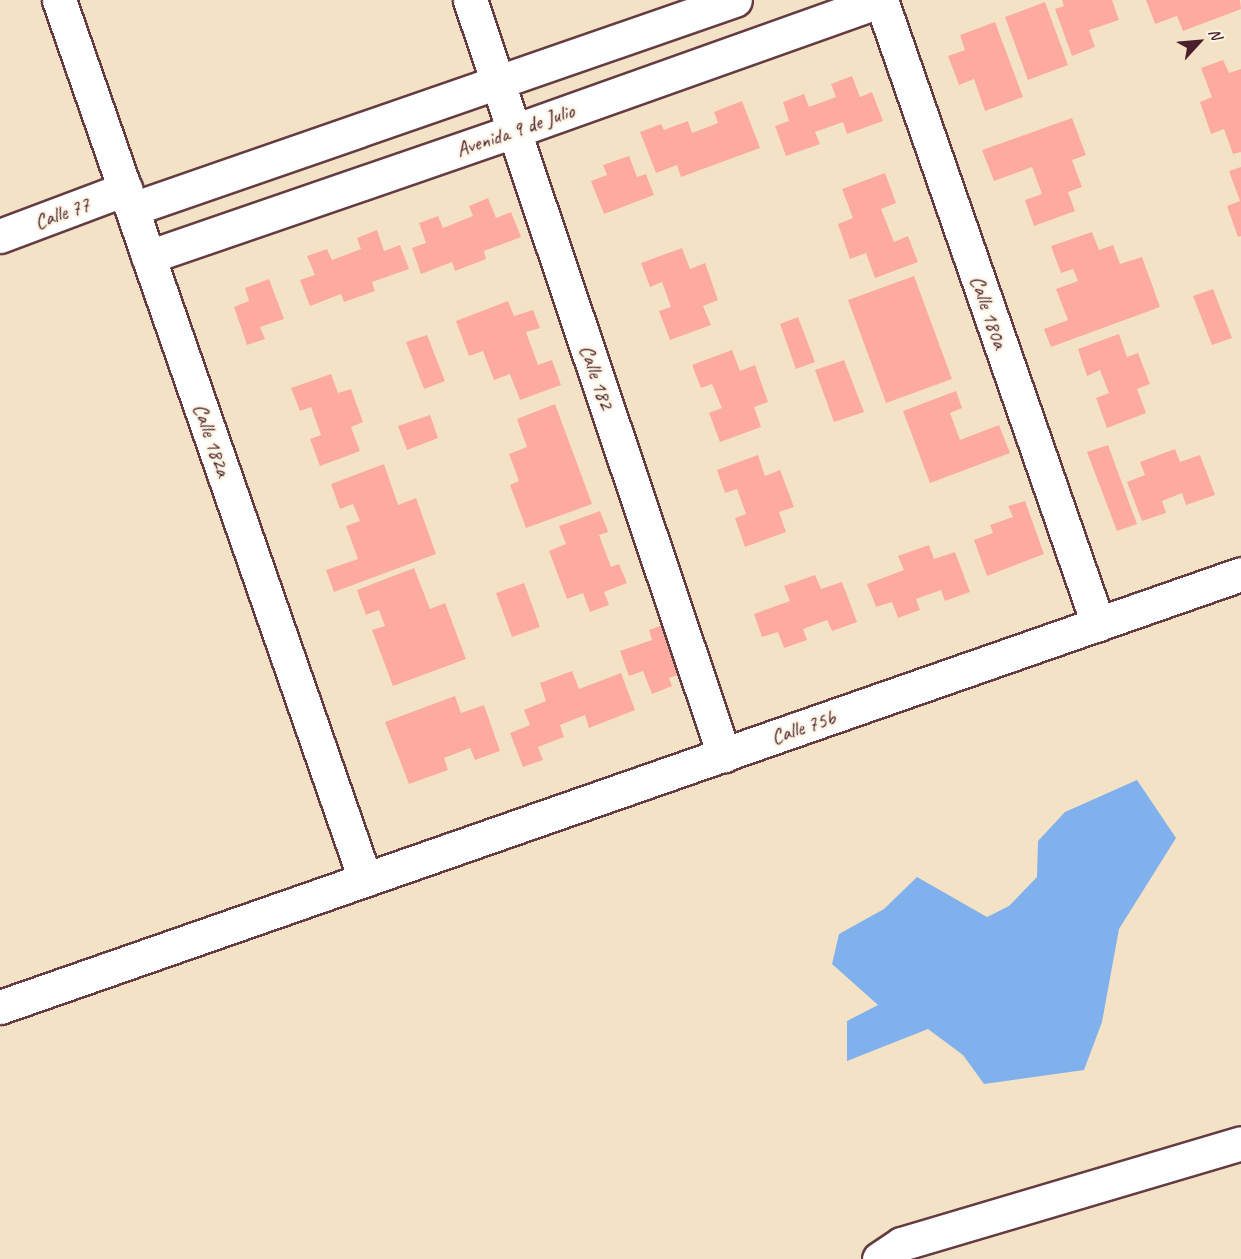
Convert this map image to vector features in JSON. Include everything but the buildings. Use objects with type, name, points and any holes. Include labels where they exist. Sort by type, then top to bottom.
[{"type":"street","name":"Calle 182a","points":[[58,0],[365,879]]},
{"type":"street","name":"Calle 182","points":[[470,0],[724,755]]},
{"type":"street","points":[[128,199],[498,81],[735,0]]},
{"type":"street","name":"Avenida 9 de Julio","points":[[148,256],[514,131],[881,0]]},
{"type":"street","name":"Calle 180a","points":[[881,0],[1098,624]]},
{"type":"street","name":"Calle 77","points":[[0,236],[128,199]]},
{"type":"street","name":"Calle 75b","points":[[0,1007],[1241,574]]},
{"type":"street","points":[[879,1259],[901,1244],[1241,1143]]},
{"type":"water","points":[[1137,780],[1176,838],[1119,929],[1102,1022],[1084,1070],[984,1084],[963,1055],[928,1029],[847,1061],[847,1021],[878,1005],[832,964],[839,934],[884,909],[917,877],[987,917],[1009,906],[1037,877],[1038,841],[1065,812]]}]
